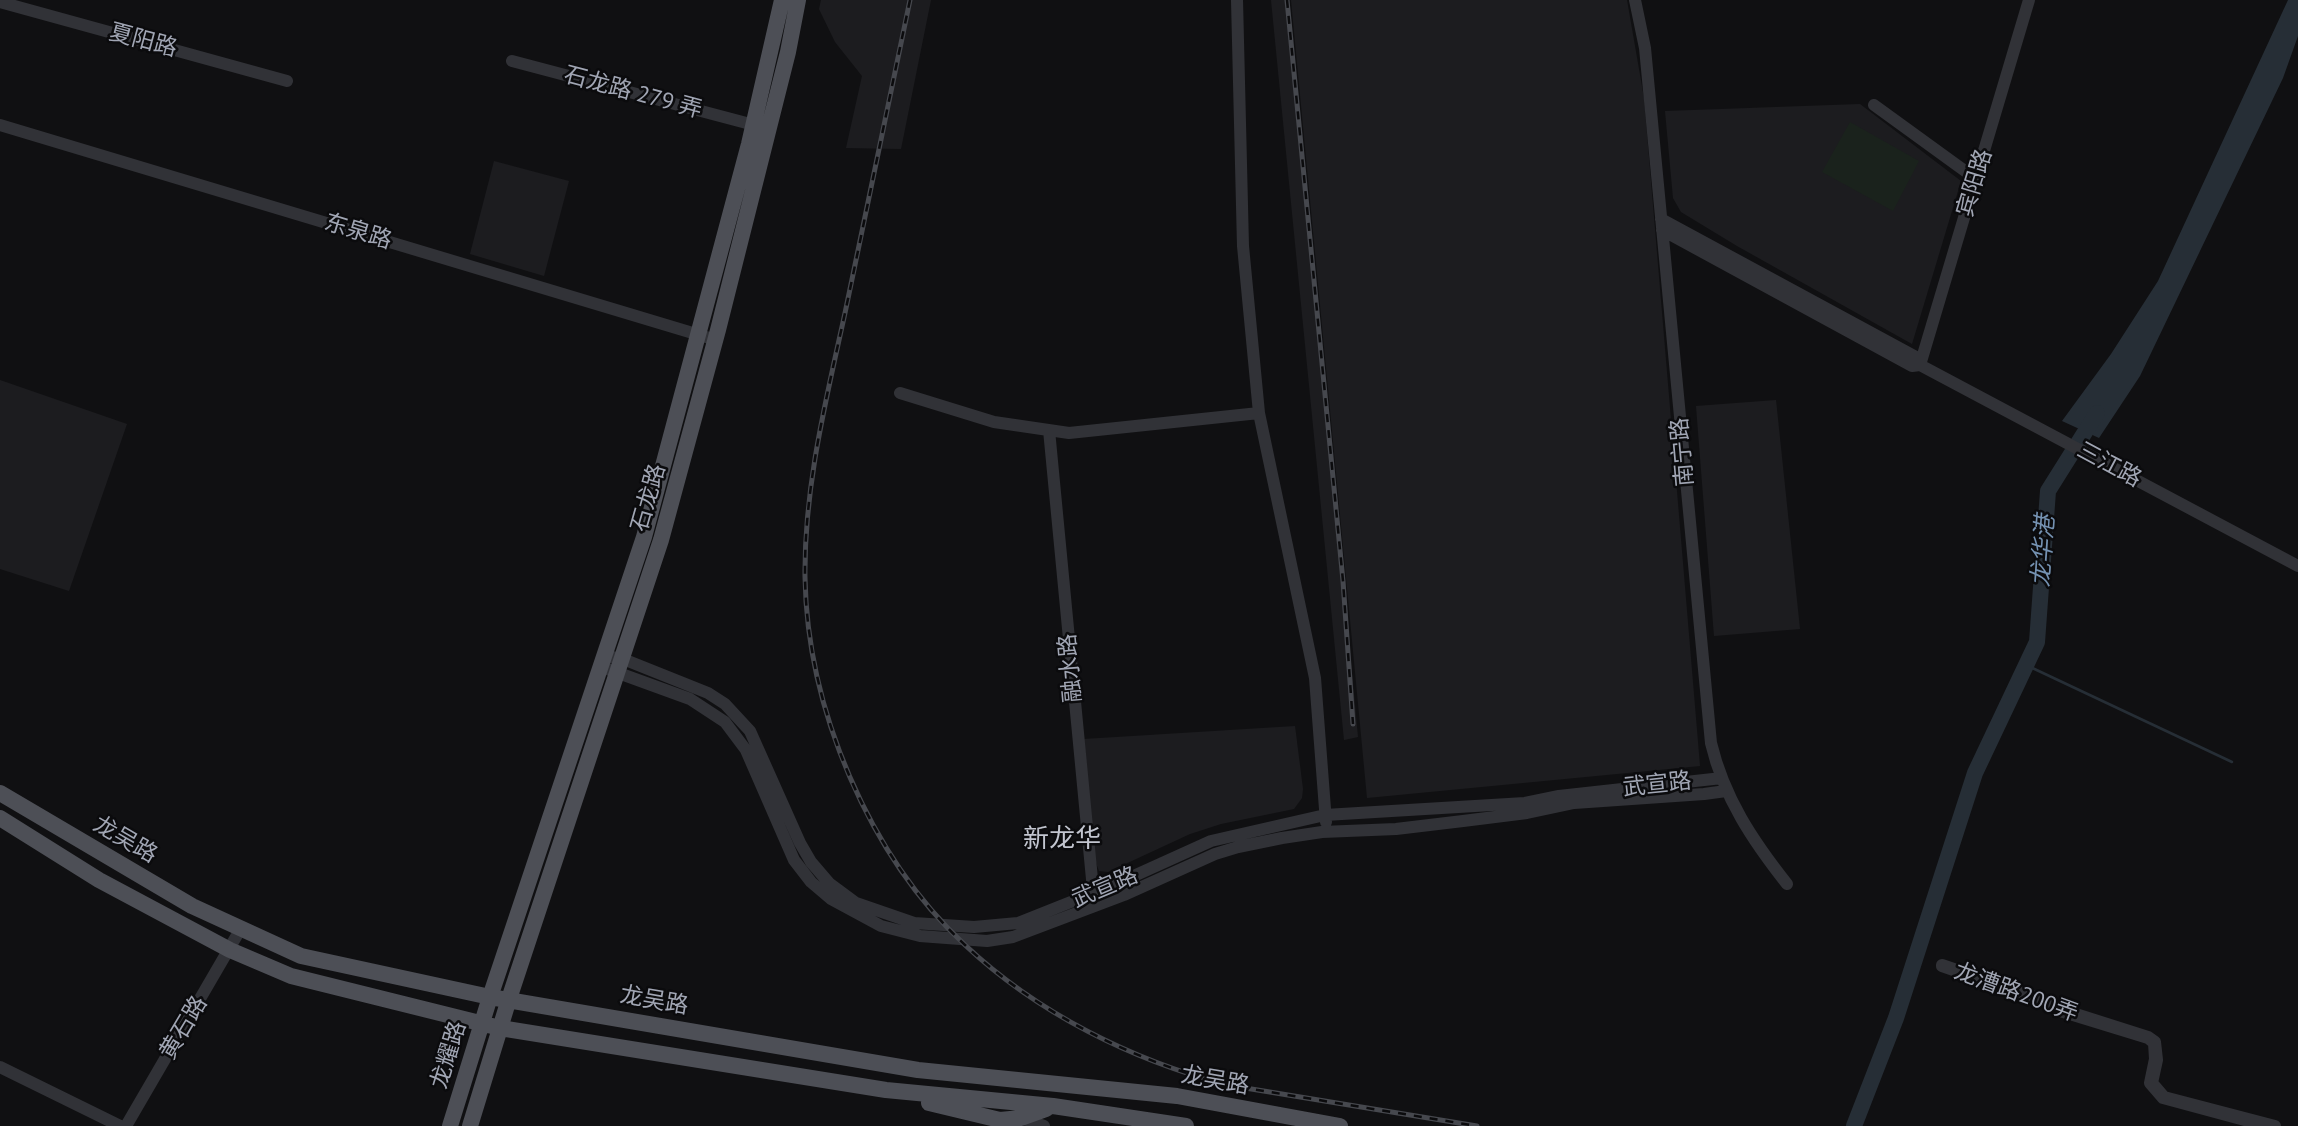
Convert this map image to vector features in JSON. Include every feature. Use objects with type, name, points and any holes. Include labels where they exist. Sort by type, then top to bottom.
[{"type":"main road","name":"石龙路","points":[[490,997],[664,470],[754,125],[782,0]]},
{"type":"main road","name":"石龙路","points":[[509,999],[671,506],[716,340],[788,52],[798,0]]},
{"type":"main road","name":"龙吴路","points":[[0,793],[192,906],[301,956],[490,997],[918,1070],[1177,1096],[1340,1126]]},
{"type":"main road","name":"龙吴路","points":[[0,818],[99,880],[230,950],[291,976],[482,1024],[886,1090],[1054,1106],[1186,1126]]},
{"type":"main road","name":"龙耀路","points":[[450,1126],[490,997]]},
{"type":"main road","name":"龙耀路","points":[[470,1126],[509,999]]},
{"type":"main road","points":[[886,1090],[1000,1120],[1021,1118],[1054,1106]]},
{"type":"street","points":[[1237,0],[1242,246],[1259,413],[1314,678],[1328,832]]},
{"type":"street","name":"南宁路","points":[[1635,0],[1645,48],[1711,743],[1724,784],[1747,831],[1787,884]]},
{"type":"street","name":"宾阳路","points":[[1920,365],[2029,0]]},
{"type":"street","name":"夏阳路","points":[[0,2],[287,81]]},
{"type":"street","name":"石龙路 279 弄","points":[[512,61],[754,125]]},
{"type":"street","points":[[1874,106],[1976,179]]},
{"type":"street","name":"东泉路","points":[[0,125],[716,340]]},
{"type":"street","name":"三江路","points":[[1662,224],[1916,357],[1920,365],[2298,566]]},
{"type":"street","points":[[900,393],[994,422],[1069,433],[1259,413]]},
{"type":"street","name":"融水路","points":[[1049,430],[1094,900]]},
{"type":"street","points":[[603,661],[620,666],[690,699],[725,722],[746,750],[794,860],[811,882],[831,900],[881,926],[920,936],[987,941],[1013,937],[1094,900],[1238,846],[1328,832],[1396,829],[1527,813],[1574,803],[1704,794],[1724,784]]},
{"type":"street","name":"武宣路","points":[[1094,900],[1211,841],[1325,816],[1525,803],[1559,796],[1724,784]]},
{"type":"street","name":"黄石路","points":[[126,1126],[240,930]]},
{"type":"street","name":"龙漕路200弄","points":[[2267,1126],[2163,1098],[2150,1083],[2155,1059],[2154,1043],[2148,1038],[2060,1011],[2040,1000],[1986,983],[1942,965],[2041,999],[2060,1009],[2148,1037],[2155,1042],[2157,1060],[2152,1083],[2164,1097],[2275,1126]]},
{"type":"street","points":[[0,1068],[120,1126]]},
{"type":"street","points":[[1021,1118],[1044,1126]]},
{"type":"shaded area","points":[[821,0],[931,0],[901,149],[846,148],[862,76],[835,42],[819,9]]},
{"type":"shaded area","points":[[1271,0],[1289,0],[1358,737],[1344,740]]},
{"type":"shaded area","points":[[1291,0],[1627,0],[1644,98],[1700,766],[1367,798]]},
{"type":"shaded area","points":[[2288,0],[2298,0],[2298,36],[2283,78],[2140,376],[2099,438],[2062,421],[2111,354],[2158,281]]},
{"type":"shaded area","points":[[1860,104],[1961,181],[1912,344],[1681,212],[1673,198],[1665,111]]},
{"type":"shaded area","points":[[1850,122],[1919,161],[1893,211],[1822,172]]},
{"type":"shaded area","points":[[494,161],[569,181],[544,276],[470,254]]},
{"type":"shaded area","points":[[0,380],[127,424],[69,591],[0,569]]},
{"type":"shaded area","points":[[1776,400],[1800,629],[1714,636],[1696,406]]},
{"type":"shaded area","points":[[1295,726],[1303,789],[1302,798],[1294,809],[1221,824],[1190,834],[1108,872],[1099,871],[1095,860],[1084,739]]},
{"type":"waterway","name":"龙华港","points":[[1854,1126],[1896,1018],[1975,773],[2037,642],[2048,491],[2097,413]]},
{"type":"waterway","points":[[2026,665],[2232,762]]},
{"type":"railway","points":[[910,0],[824,411],[812,477],[806,543],[805,577],[809,627],[817,677],[831,728],[850,777],[873,824],[900,868],[931,909],[965,945],[1023,992],[1087,1031],[1156,1062],[1227,1085],[1477,1126]]},
{"type":"railway","points":[[1287,0],[1343,581],[1353,724]]},
{"type":"district","name":"新龙华","points":[[1062,840]]}]
